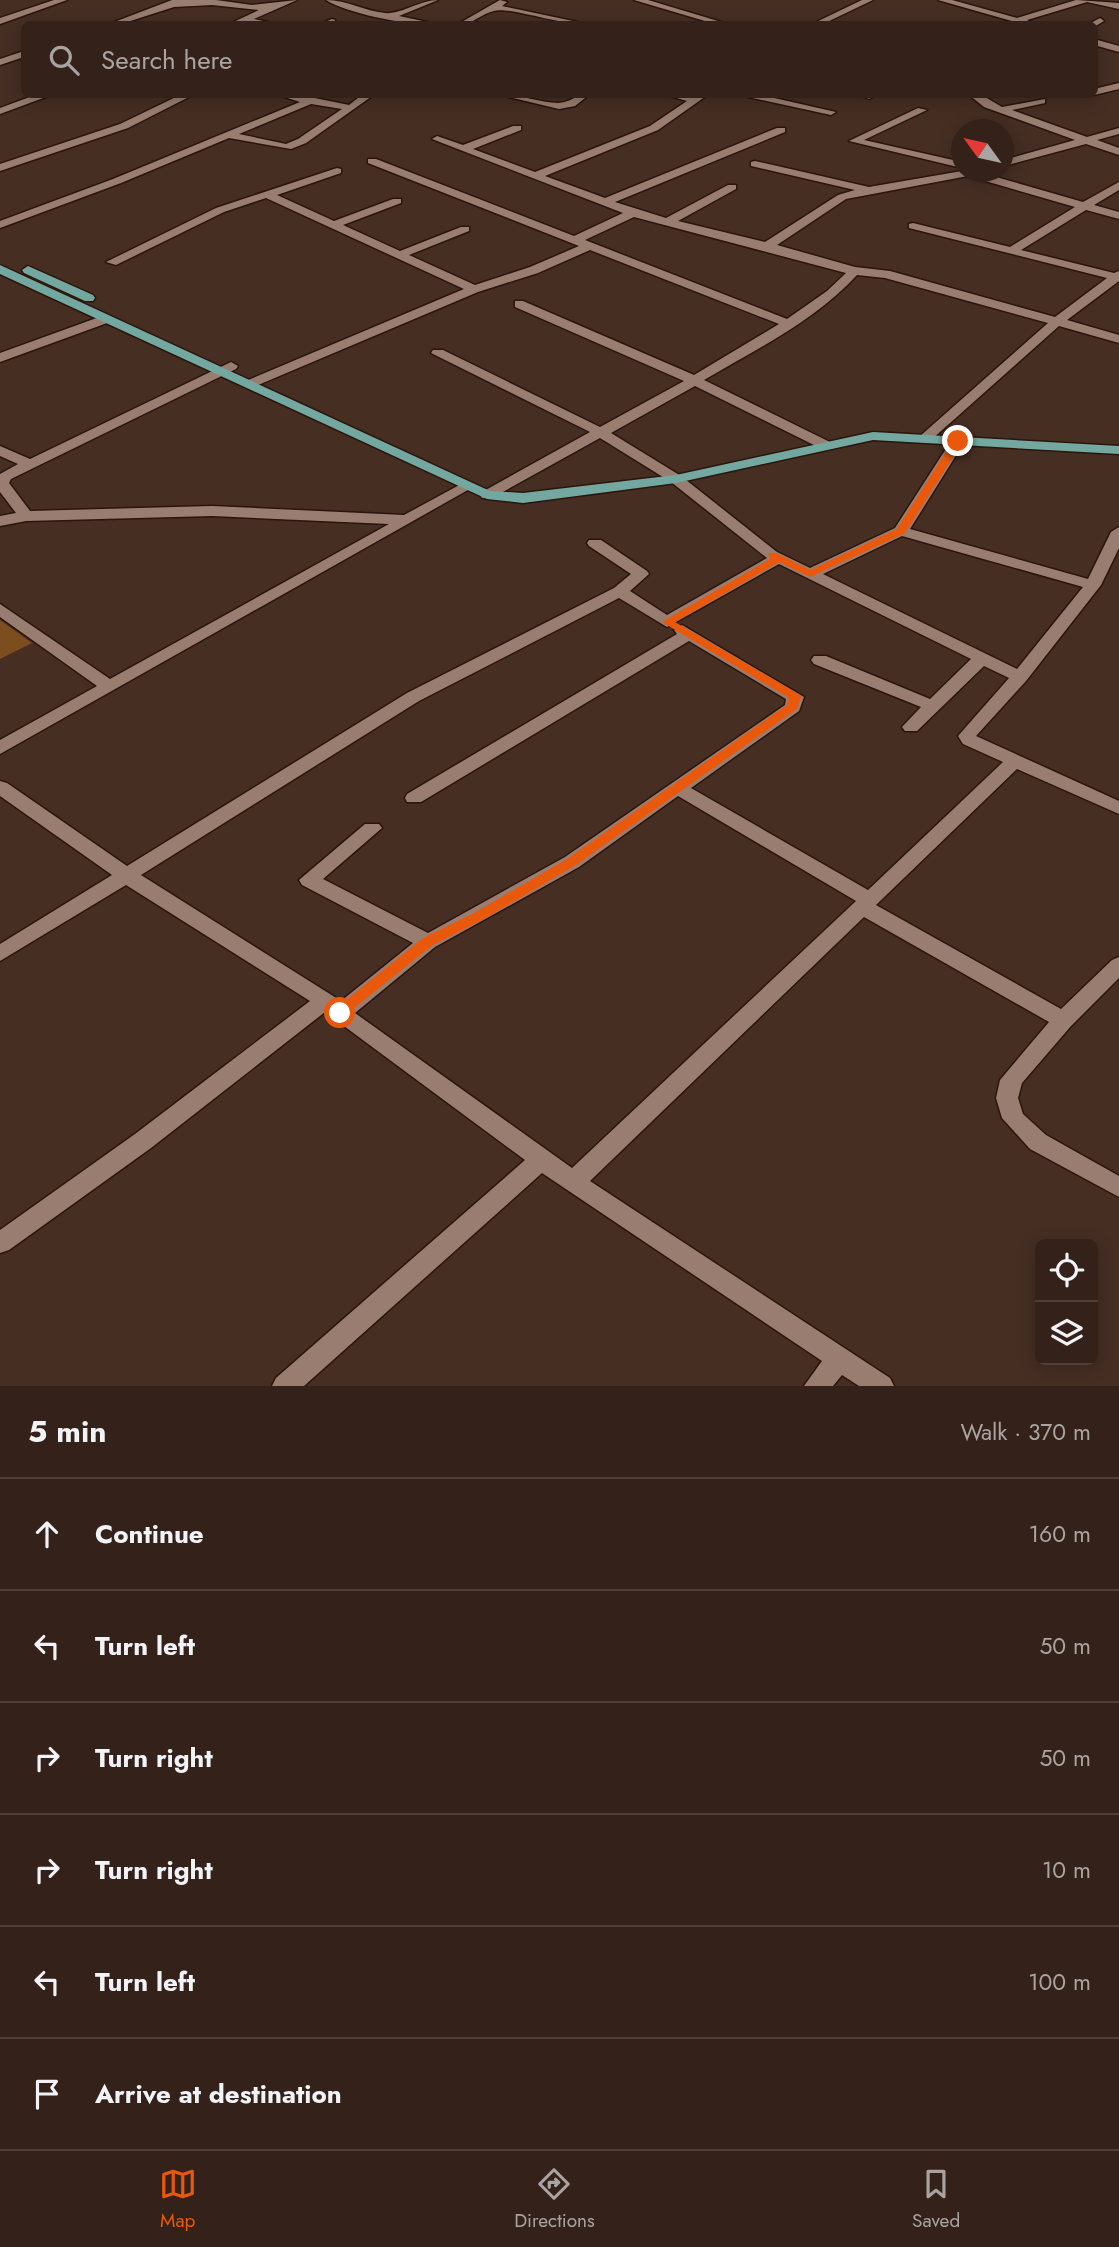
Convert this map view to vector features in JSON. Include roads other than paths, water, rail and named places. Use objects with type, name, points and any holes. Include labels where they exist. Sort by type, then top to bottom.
[{"type":"main road","points":[[0,257],[62,285],[235,375],[487,495],[523,498],[677,479],[873,436],[1119,450]]},
{"type":"main road","points":[[0,269],[105,319],[235,375]]},
{"type":"main road","points":[[47,292],[62,285]]},
{"type":"street","points":[[0,21],[63,0]]},
{"type":"street","points":[[240,21],[293,0]]},
{"type":"street","points":[[330,0],[388,17],[413,21]]},
{"type":"street","points":[[388,17],[435,0]]},
{"type":"street","points":[[468,21],[506,0]]},
{"type":"street","points":[[638,0],[712,21]]},
{"type":"street","points":[[824,21],[869,0]]},
{"type":"street","points":[[952,1],[1016,21],[1087,0],[1119,6]]},
{"type":"street","points":[[122,21],[174,2],[212,2],[273,8]]},
{"type":"street","points":[[494,7],[562,21]]},
{"type":"street","points":[[245,19],[256,21]]},
{"type":"street","points":[[1098,43],[1117,48]]},
{"type":"street","points":[[1098,55],[1117,48]]},
{"type":"street","points":[[12,49],[21,52]]},
{"type":"street","points":[[0,62],[21,54]]},
{"type":"street","points":[[1098,91],[1119,86]]},
{"type":"street","points":[[0,111],[37,98]]},
{"type":"street","points":[[0,168],[116,130],[183,98]]},
{"type":"street","points":[[298,98],[351,108]]},
{"type":"street","points":[[228,135],[288,147],[302,141],[364,98]]},
{"type":"street","points":[[520,98],[559,106],[570,104],[580,98]]},
{"type":"street","points":[[537,175],[654,128],[699,98]]},
{"type":"street","points":[[759,98],[831,112]]},
{"type":"street","points":[[982,98],[1000,110],[1119,152]]},
{"type":"street","points":[[0,225],[310,101]]},
{"type":"street","points":[[1000,110],[1041,101]]},
{"type":"street","points":[[922,110],[854,138],[854,141],[951,166]]},
{"type":"street","points":[[465,148],[517,128]]},
{"type":"street","points":[[606,202],[781,130]]},
{"type":"street","points":[[1014,160],[1119,131]]},
{"type":"street","points":[[437,139],[633,213],[854,271],[886,274],[1119,339]]},
{"type":"street","points":[[372,161],[789,324]]},
{"type":"street","points":[[755,164],[868,190]]},
{"type":"street","points":[[112,262],[220,210],[337,171]]},
{"type":"street","points":[[767,246],[830,203],[868,190],[951,173]]},
{"type":"street","points":[[1007,182],[1119,216]]},
{"type":"street","points":[[1011,251],[1119,185]]},
{"type":"street","points":[[669,221],[732,187]]},
{"type":"street","points":[[268,195],[474,289]]},
{"type":"street","points":[[333,225],[397,201]]},
{"type":"street","points":[[575,240],[633,213]]},
{"type":"street","points":[[913,226],[1117,276]]},
{"type":"street","points":[[399,255],[465,229]]},
{"type":"street","points":[[26,516],[1,483],[6,476],[29,464],[235,375],[534,270],[590,246]]},
{"type":"street","points":[[487,495],[598,431],[696,380],[789,324],[820,304],[854,271]]},
{"type":"street","points":[[926,437],[1058,321],[1117,276]]},
{"type":"street","points":[[519,304],[696,380],[828,446]]},
{"type":"street","points":[[0,358],[105,319]]},
{"type":"street","points":[[438,353],[598,431],[677,479],[777,559],[667,622]]},
{"type":"street","points":[[810,574],[901,531],[958,441]]},
{"type":"street","points":[[0,450],[29,464]]},
{"type":"street","points":[[0,748],[468,486]]},
{"type":"street","points":[[0,521],[26,516],[212,511],[404,520]]},
{"type":"street","points":[[901,531],[1093,585]]},
{"type":"street","points":[[1119,532],[1093,585],[1020,677],[967,736],[970,740],[1119,807]]},
{"type":"street","points":[[0,954],[413,696],[620,590],[641,573],[595,543]]},
{"type":"street","points":[[772,555],[1020,677]]},
{"type":"street","points":[[0,1242],[333,1006],[428,942],[572,862],[793,707],[796,697],[667,622],[620,590]]},
{"type":"street","points":[[0,609],[109,687]]},
{"type":"street","points":[[414,798],[689,634]]},
{"type":"street","points":[[911,727],[982,658]]},
{"type":"street","points":[[820,660],[933,706]]},
{"type":"street","points":[[573,1182],[1015,761]]},
{"type":"street","points":[[0,787],[127,876],[333,1006],[573,1182],[881,1386]]},
{"type":"street","points":[[677,787],[1063,1020]]},
{"type":"street","points":[[372,828],[309,880],[428,942]]},
{"type":"street","points":[[1119,965],[1063,1020],[1011,1080],[1007,1098],[1013,1118],[1038,1142],[1119,1187]]},
{"type":"street","points":[[285,1386],[542,1159]]},
{"type":"street","points":[[817,1386],[839,1359]]}]
